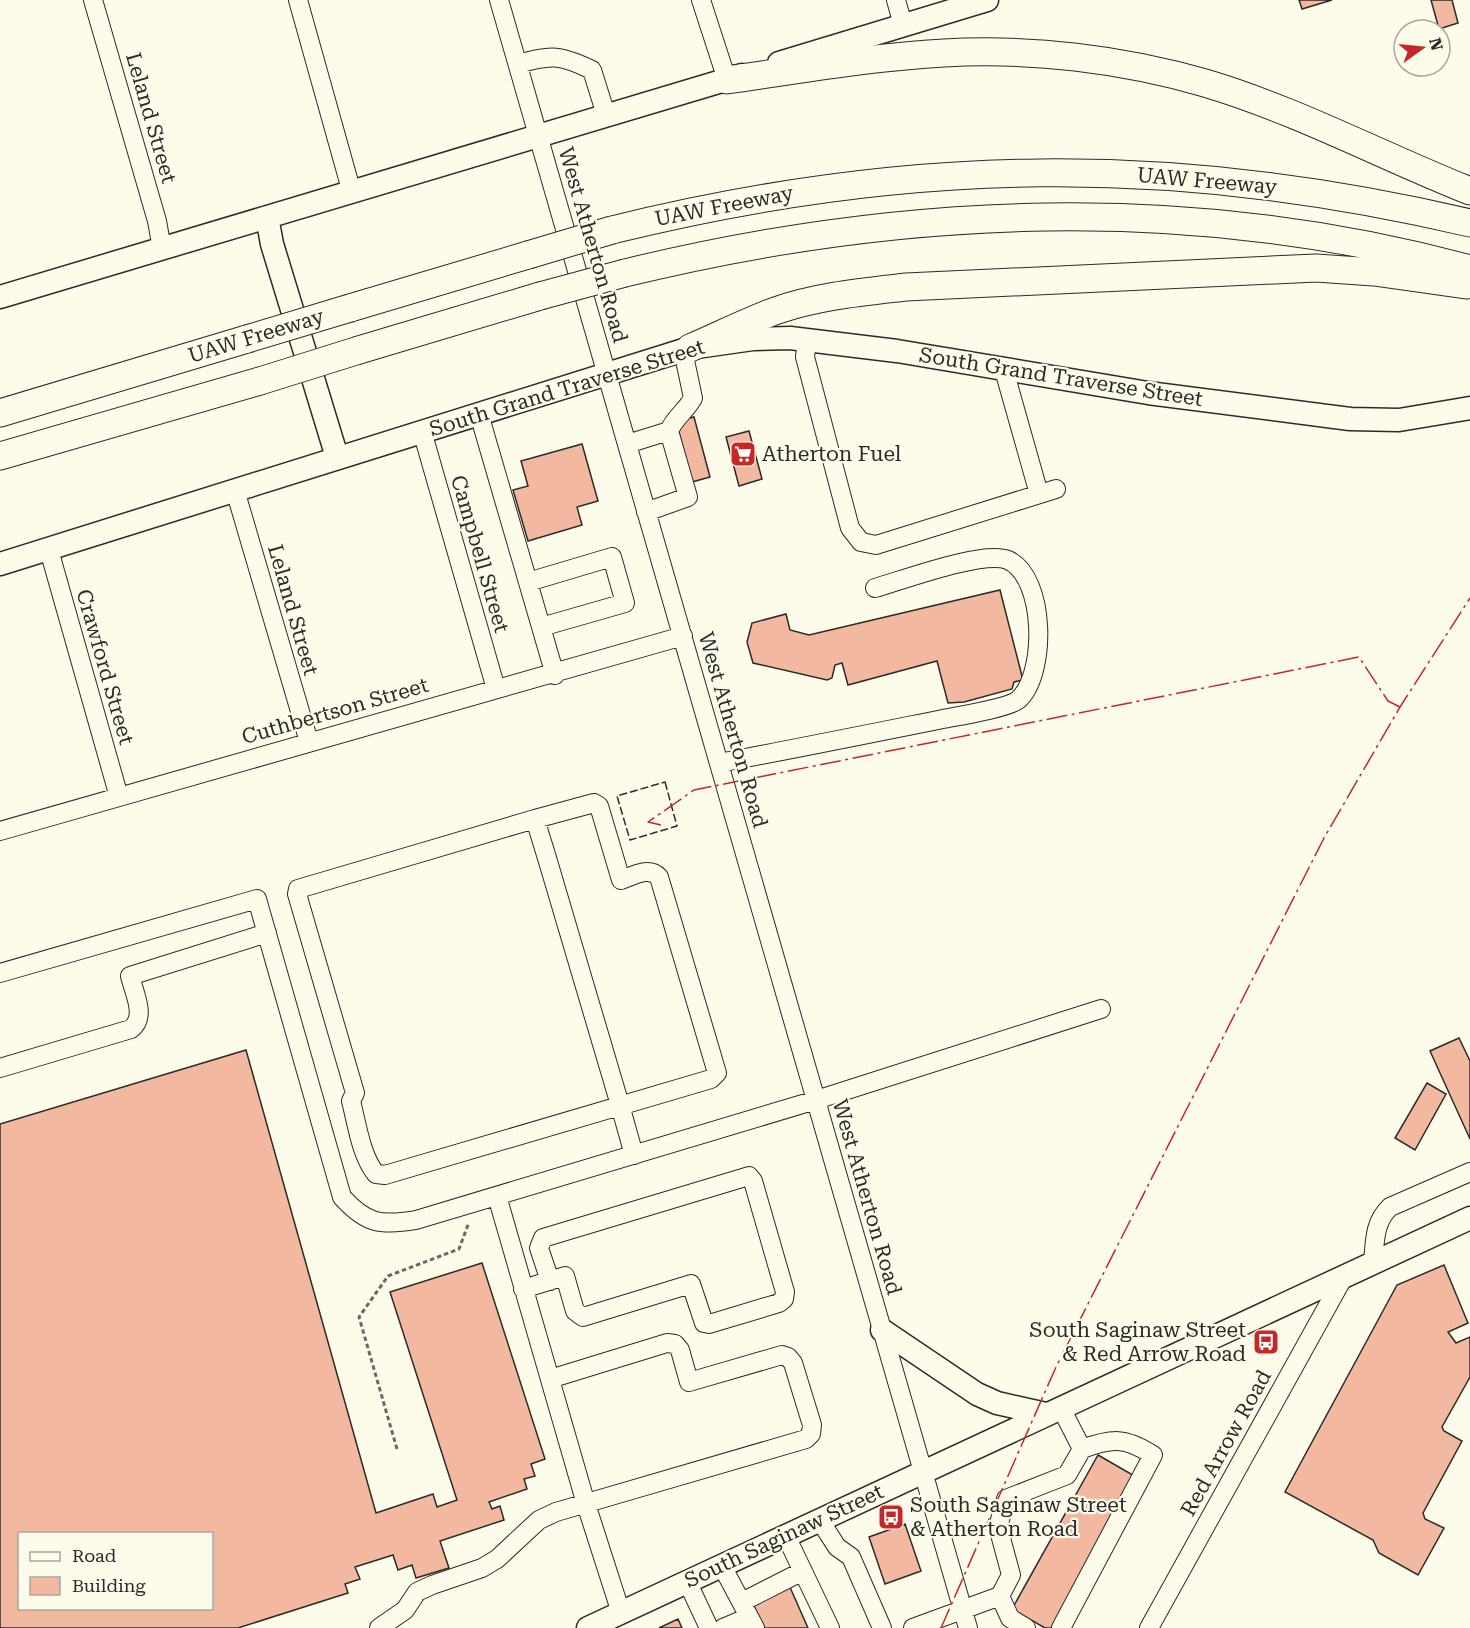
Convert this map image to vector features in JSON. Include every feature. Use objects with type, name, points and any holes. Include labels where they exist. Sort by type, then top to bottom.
[{"type":"highway","points":[[727,80],[897,57],[945,53],[1049,56],[1110,63],[1182,78],[1235,93],[1470,191]]},
{"type":"highway","name":"UAW Freeway","points":[[0,413],[612,230],[794,192],[933,176],[1025,172],[1139,174],[1225,180],[1347,197],[1470,224]]},
{"type":"highway","name":"UAW Freeway","points":[[0,456],[260,381],[540,296],[625,273],[741,247],[864,228],[964,219],[1064,216],[1148,219],[1251,228],[1371,247],[1470,269]]},
{"type":"highway","points":[[686,350],[775,311],[799,304],[849,294],[915,287],[1316,268],[1374,272],[1470,285]]},
{"type":"highway","points":[[0,405],[132,373]]},
{"type":"highway","points":[[0,467],[126,420]]},
{"type":"main road","points":[[0,297],[352,193],[987,0]]},
{"type":"main road","points":[[267,217],[272,244],[337,458]]},
{"type":"main road","name":"South Grand Traverse Street","points":[[0,564],[686,350],[753,339],[807,340],[1148,393],[1350,419],[1399,420],[1470,408]]},
{"type":"main road","name":"South Saginaw Street","points":[[588,1628],[819,1519],[1342,1280],[1470,1218]]},
{"type":"main road","points":[[882,1330],[977,1394],[997,1403],[1054,1411]]},
{"type":"street","name":"Leland Street","points":[[93,0],[157,221],[162,249]]},
{"type":"street","points":[[298,0],[352,193]]},
{"type":"street","name":"West Atherton Road","points":[[499,0],[968,1628]]},
{"type":"street","points":[[701,0],[727,80]]},
{"type":"street","points":[[896,0],[903,25]]},
{"type":"street","points":[[518,64],[544,56],[567,57],[592,70],[606,115]]},
{"type":"street","points":[[807,340],[805,357],[850,528],[861,542],[876,545],[1047,492],[1004,369]]},
{"type":"street","points":[[646,512],[688,497],[669,431],[674,419],[688,407],[693,398],[686,350]]},
{"type":"street","points":[[479,414],[555,675]]},
{"type":"street","name":"Campbell Street","points":[[422,431],[496,689]]},
{"type":"street","points":[[627,444],[669,431]]},
{"type":"street","name":"Leland Street","points":[[235,490],[309,742]]},
{"type":"street","name":"Crawford Street","points":[[48,550],[119,797]]},
{"type":"street","points":[[528,582],[612,557],[625,603],[541,627]]},
{"type":"street","points":[[719,763],[970,714],[1017,701],[1031,684],[1038,654],[1037,608],[1024,574],[1007,560],[976,559],[875,588]]},
{"type":"street","name":"Cuthbertson Street","points":[[0,831],[496,689],[555,675],[683,636]]},
{"type":"street","points":[[589,803],[599,806],[621,880],[648,871],[654,872],[659,877],[717,1073],[711,1079],[620,1106],[385,1175],[376,1174],[370,1167],[351,1101],[355,1093],[297,894],[298,888],[535,819],[589,803]]},
{"type":"street","points":[[535,819],[634,1155]]},
{"type":"street","points":[[0,973],[257,899],[342,1197],[356,1212],[388,1225],[416,1220],[816,1100],[1101,1009]]},
{"type":"street","points":[[0,1068],[131,1029],[138,1024],[140,1016],[130,976],[267,933]]},
{"type":"street","points":[[1373,1263],[1376,1228],[1381,1215],[1390,1207],[1470,1172]]},
{"type":"street","points":[[523,1289],[550,1281],[565,1276],[575,1311],[583,1317],[691,1284],[700,1318],[704,1323],[709,1324],[779,1303],[784,1299],[785,1292],[753,1181],[749,1176],[543,1238],[539,1248],[550,1281]]},
{"type":"street","points":[[496,1196],[586,1504],[621,1613]]},
{"type":"street","name":"Red Arrow Road","points":[[1149,1628],[1342,1280]]},
{"type":"street","points":[[380,1628],[405,1610],[417,1592],[482,1568],[498,1559],[539,1520],[806,1439],[811,1434],[812,1425],[793,1363],[788,1357],[782,1355],[690,1382],[680,1350],[675,1344],[667,1343],[550,1379]]},
{"type":"street","points":[[1054,1411],[1082,1449]]},
{"type":"street","points":[[913,1628],[962,1608],[1000,1596],[1011,1575],[998,1527],[1006,1499],[1067,1474],[1082,1449],[1107,1440],[1133,1442],[1153,1455],[1061,1628]]},
{"type":"street","points":[[819,1519],[837,1547],[851,1557],[882,1628]]},
{"type":"street","points":[[786,1536],[830,1628]]},
{"type":"street","points":[[722,1566],[749,1616]]},
{"type":"street","points":[[723,1628],[749,1616],[803,1571]]},
{"type":"street","points":[[687,1581],[709,1628]]},
{"type":"street","points":[[1000,1596],[1010,1618],[1026,1628]]},
{"type":"path","points":[[397,1449],[359,1317],[388,1276],[459,1249],[472,1215]]},
{"type":"building","points":[[1299,0],[1332,0],[1302,9]]},
{"type":"building","points":[[1431,0],[1452,0],[1458,23],[1452,25],[1452,18],[1436,18]]},
{"type":"building","points":[[694,417],[710,477],[692,482],[676,421]]},
{"type":"building","points":[[749,431],[762,479],[739,486],[726,437]]},
{"type":"building","points":[[582,444],[598,501],[577,507],[582,525],[528,541],[513,490],[528,486],[521,461]]},
{"type":"building","points":[[1000,590],[1023,680],[1014,682],[1012,689],[964,702],[948,703],[937,661],[848,685],[842,663],[835,665],[832,678],[827,680],[753,663],[747,642],[752,623],[786,614],[790,630],[809,635]]},
{"type":"building","points":[[1459,1038],[1470,1061],[1470,1139],[1430,1051]]},
{"type":"building","points":[[246,1050],[376,1513],[433,1494],[437,1507],[457,1500],[390,1292],[482,1263],[545,1459],[531,1464],[535,1476],[524,1479],[527,1489],[489,1502],[492,1509],[500,1506],[504,1520],[440,1541],[449,1568],[416,1578],[412,1565],[398,1570],[393,1555],[355,1567],[360,1579],[345,1584],[348,1593],[238,1628],[0,1628],[0,1124]]},
{"type":"building","points":[[1427,1083],[1446,1094],[1415,1150],[1395,1138]]},
{"type":"building","points":[[1444,1265],[1468,1323],[1448,1332],[1456,1343],[1470,1337],[1470,1377],[1442,1427],[1444,1431],[1462,1441],[1423,1513],[1425,1519],[1444,1528],[1418,1575],[1379,1553],[1373,1540],[1285,1492],[1397,1285]]},
{"type":"building","points":[[1098,1455],[1138,1478],[1053,1628],[1045,1628],[1012,1609]]},
{"type":"building","points":[[905,1524],[921,1571],[885,1584],[869,1537]]},
{"type":"building","points":[[789,1585],[808,1628],[763,1628],[752,1601]]},
{"type":"building","points":[[678,1619],[682,1628],[659,1628]]},
{"type":"fence","points":[[665,782],[677,826],[630,840],[617,796],[665,782]]},
{"type":"power","points":[[941,1628],[1056,1367],[1324,838],[1400,707],[1470,598]]},
{"type":"power","points":[[661,825],[648,822],[694,790],[1359,657],[1388,701],[1400,707]]},
{"type":"place","name":"Atherton Fuel","points":[[743,454]]},
{"type":"place","name":"South Saginaw Street & Red Arrow Road","points":[[1266,1342]]},
{"type":"place","name":"South Saginaw Street & Atherton Road","points":[[891,1517]]}]
